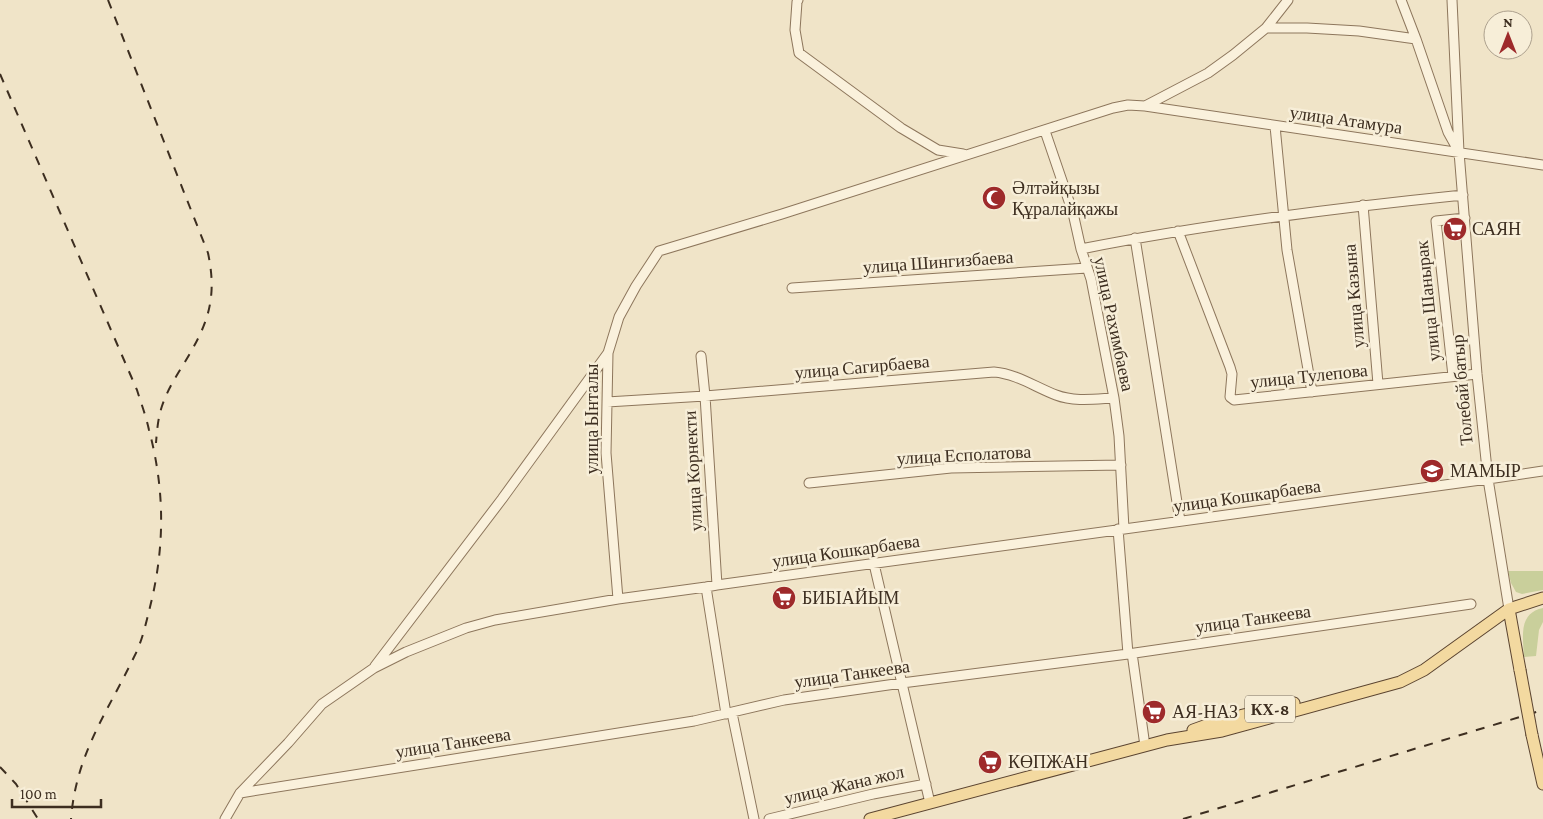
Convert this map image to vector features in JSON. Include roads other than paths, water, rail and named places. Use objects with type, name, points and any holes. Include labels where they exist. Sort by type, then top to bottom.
[{"type":"main road","name":"КХ-8","points":[[870,819],[1220,726],[1400,682],[1424,670],[1509,609],[1543,598]]},
{"type":"main road","name":"Толебай батыр","points":[[1509,609],[1543,784]]},
{"type":"street","points":[[798,0],[795,30],[799,54],[901,128],[938,150],[966,155]]},
{"type":"street","points":[[1145,106],[1208,73],[1233,56],[1266,28],[1288,0]]},
{"type":"street","points":[[1401,0],[1448,132],[1459,152]]},
{"type":"street","name":"Толебай батыр","points":[[1452,0],[1459,152],[1477,374],[1488,479],[1509,609]]},
{"type":"street","points":[[1266,28],[1359,31],[1416,39]]},
{"type":"street","name":"улица Атамура","points":[[659,251],[782,214],[1113,108],[1128,105],[1543,165]]},
{"type":"street","points":[[1276,126],[1288,250],[1312,392]]},
{"type":"street","name":"улица Рахимбаева","points":[[1045,131],[1073,213],[1081,249],[1091,279],[1114,398],[1121,465],[1121,529],[1130,653],[1145,746]]},
{"type":"street","points":[[1081,249],[1178,231],[1284,216],[1463,195]]},
{"type":"street","name":"улица Казына","points":[[1363,206],[1378,384]]},
{"type":"street","name":"улица Шанырак","points":[[1453,376],[1436,221],[1465,218]]},
{"type":"street","name":"улица Тулепова","points":[[1178,231],[1230,367],[1232,374],[1230,397],[1234,400],[1477,374]]},
{"type":"street","points":[[1135,238],[1180,521]]},
{"type":"street","name":"улица Ынталы","points":[[618,598],[606,454],[608,353],[619,317],[636,286],[659,251]]},
{"type":"street","name":"улица Шингизбаева","points":[[792,288],[1087,268]]},
{"type":"street","points":[[374,668],[502,499],[608,353]]},
{"type":"street","name":"улица Корнекти","points":[[701,356],[717,585]]},
{"type":"street","name":"улица Сагирбаева","points":[[608,402],[705,396],[994,372],[1007,373],[1057,395],[1087,399],[1114,398]]},
{"type":"street","name":"улица Есполатова","points":[[809,484],[951,468],[1121,465]]},
{"type":"street","name":"улица Кошкарбаева","points":[[224,819],[240,793],[322,704],[374,668],[406,652],[466,628],[495,620],[618,598],[1543,471]]},
{"type":"street","points":[[874,564],[930,803]]},
{"type":"street","points":[[706,587],[729,713],[754,819]]},
{"type":"street","name":"улица Танкеева","points":[[240,793],[694,721],[784,700],[1471,604]]},
{"type":"street","name":"улица Жана жол","points":[[769,819],[872,794],[926,784]]},
{"type":"railway","points":[[108,0],[208,253],[211,270],[211,299],[204,325],[164,400],[156,443]]},
{"type":"railway","points":[[0,74],[137,390],[154,452],[158,475],[161,518],[160,540],[155,585],[144,632],[137,651],[86,754],[79,774],[71,819]]},
{"type":"railway","points":[[1183,819],[1543,710]]},
{"type":"railway","points":[[0,767],[16,784],[38,819]]},
{"type":"place","name":"Әлтәйқызы Құралайқажы","points":[[994,198]]},
{"type":"place","name":"САЯН","points":[[1455,229]]},
{"type":"place","name":"МАМЫР","points":[[1432,471]]},
{"type":"place","name":"БИБІАЙЫМ","points":[[784,598]]},
{"type":"place","name":"АЯ-НАЗ","points":[[1154,712]]},
{"type":"place","name":"КӨПЖАН","points":[[990,762]]}]
